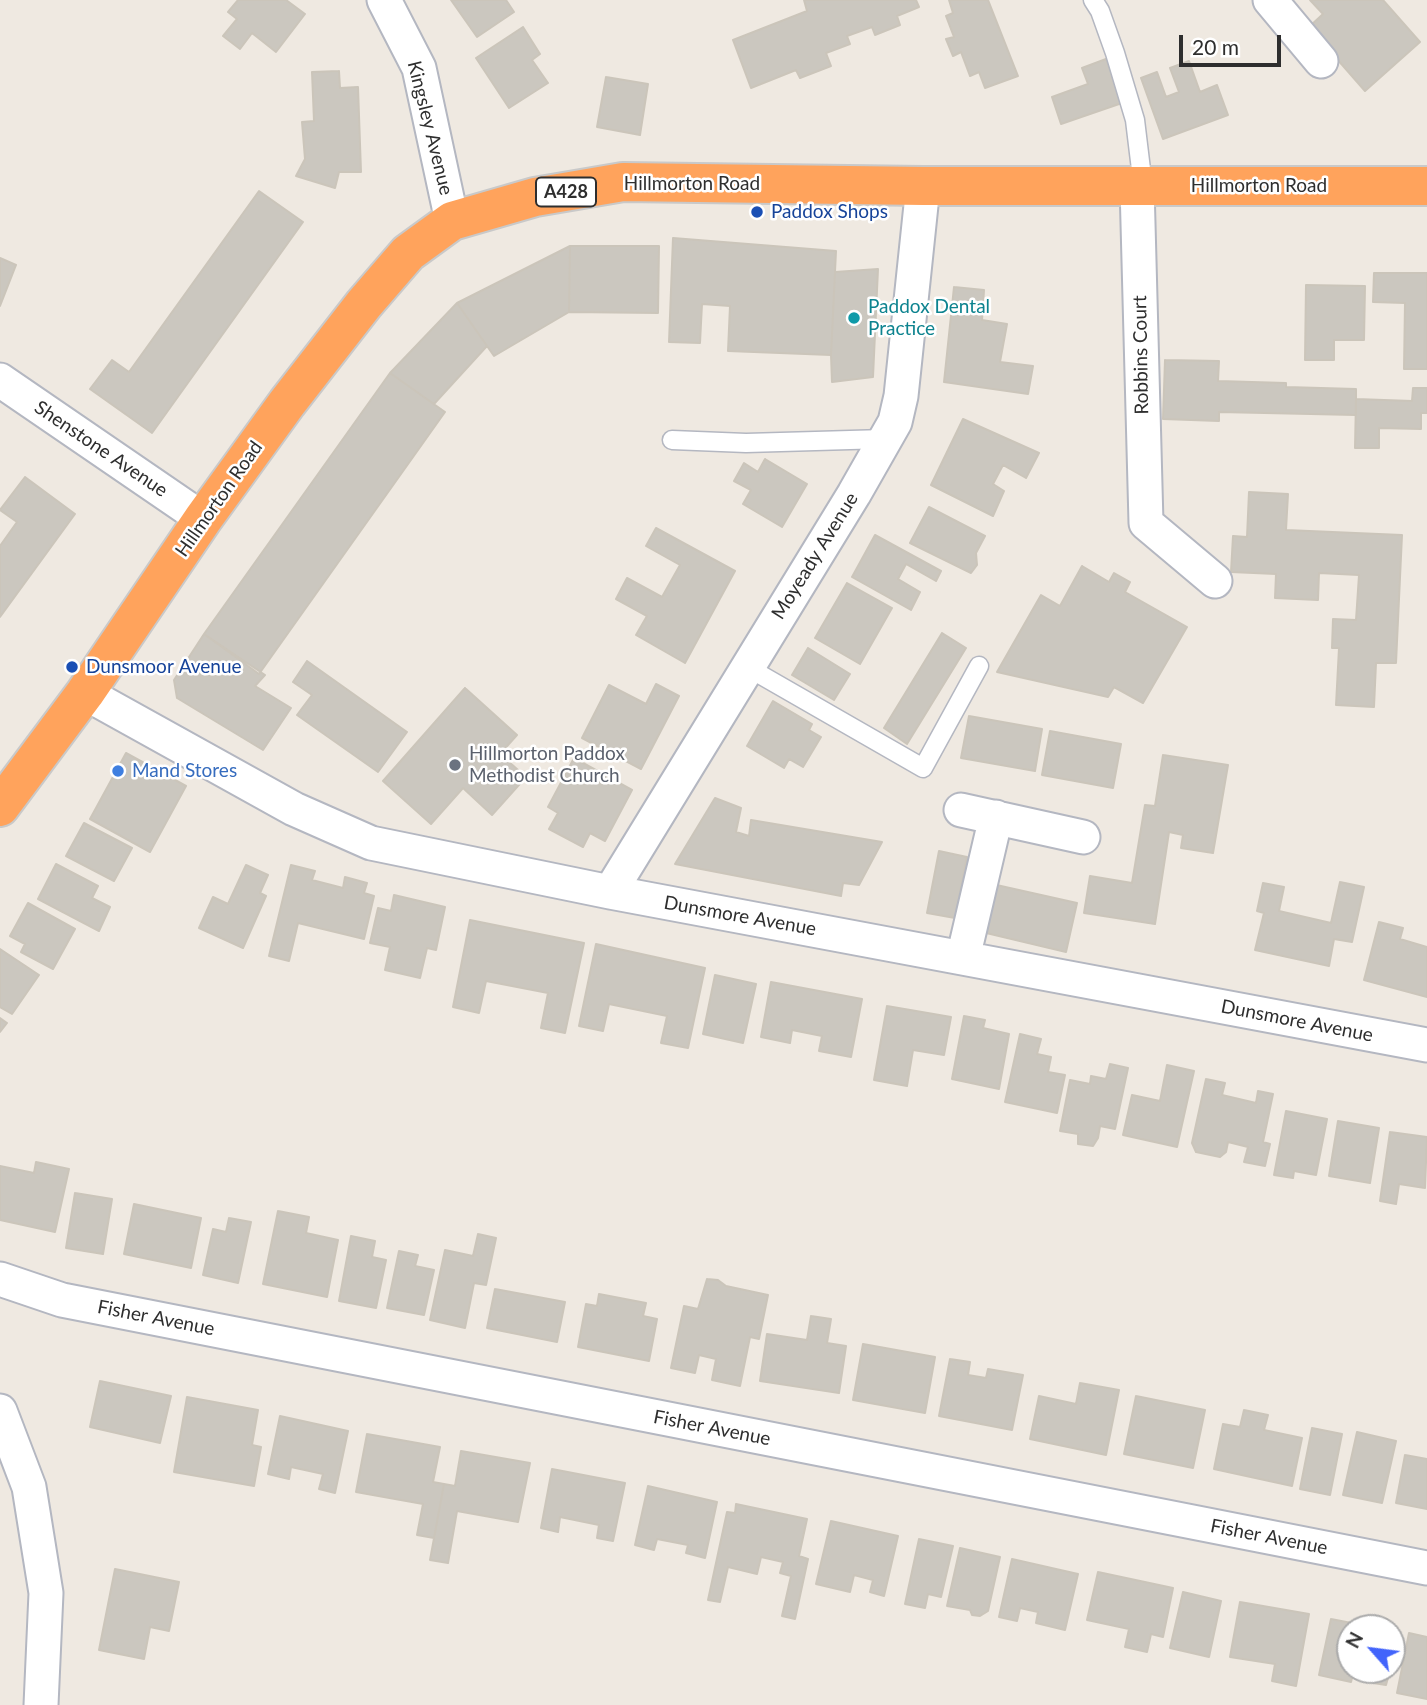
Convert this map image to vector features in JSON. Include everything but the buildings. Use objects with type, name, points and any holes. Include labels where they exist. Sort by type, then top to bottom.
[{"type":"highway","name":"Hillmorton Road","points":[[2,800],[85,693],[203,519],[287,403],[364,304],[408,253],[452,221],[535,197],[623,182],[923,186],[1427,186]]},
{"type":"street","name":"Kingsley Avenue","points":[[384,0],[419,68],[452,221]]},
{"type":"street","points":[[1270,0],[1321,61]]},
{"type":"street","name":"Moyeady Avenue","points":[[610,892],[854,494],[895,422],[901,396],[923,186]]},
{"type":"street","name":"Robbins Court","points":[[1140,186],[1146,523],[1215,581]]},
{"type":"street","name":"Shenstone Avenue","points":[[0,380],[203,519]]},
{"type":"street","name":"Dunsmore Avenue","points":[[85,693],[293,809],[371,843],[610,892],[1427,1045]]},
{"type":"street","points":[[961,810],[1083,837]]},
{"type":"street","points":[[963,958],[996,817]]},
{"type":"street","name":"Fisher Avenue","points":[[0,1279],[62,1300],[1427,1568]]},
{"type":"street","points":[[0,1411],[29,1487],[46,1593],[41,1705]]},
{"type":"lane","points":[[1093,0],[1100,11],[1115,53],[1135,121],[1140,186]]},
{"type":"lane","points":[[672,440],[746,443],[885,439]]},
{"type":"lane","points":[[747,667],[923,768],[979,666]]},
{"type":"place","name":"Paddox Shops","points":[[757,212]]},
{"type":"place","name":"Paddox Dental Practice","points":[[854,318]]},
{"type":"place","name":"Dunsmoor Avenue","points":[[72,667]]},
{"type":"place","name":"Hillmorton Paddox Methodist Church","points":[[455,765]]},
{"type":"place","name":"Mand Stores","points":[[118,771]]}]
